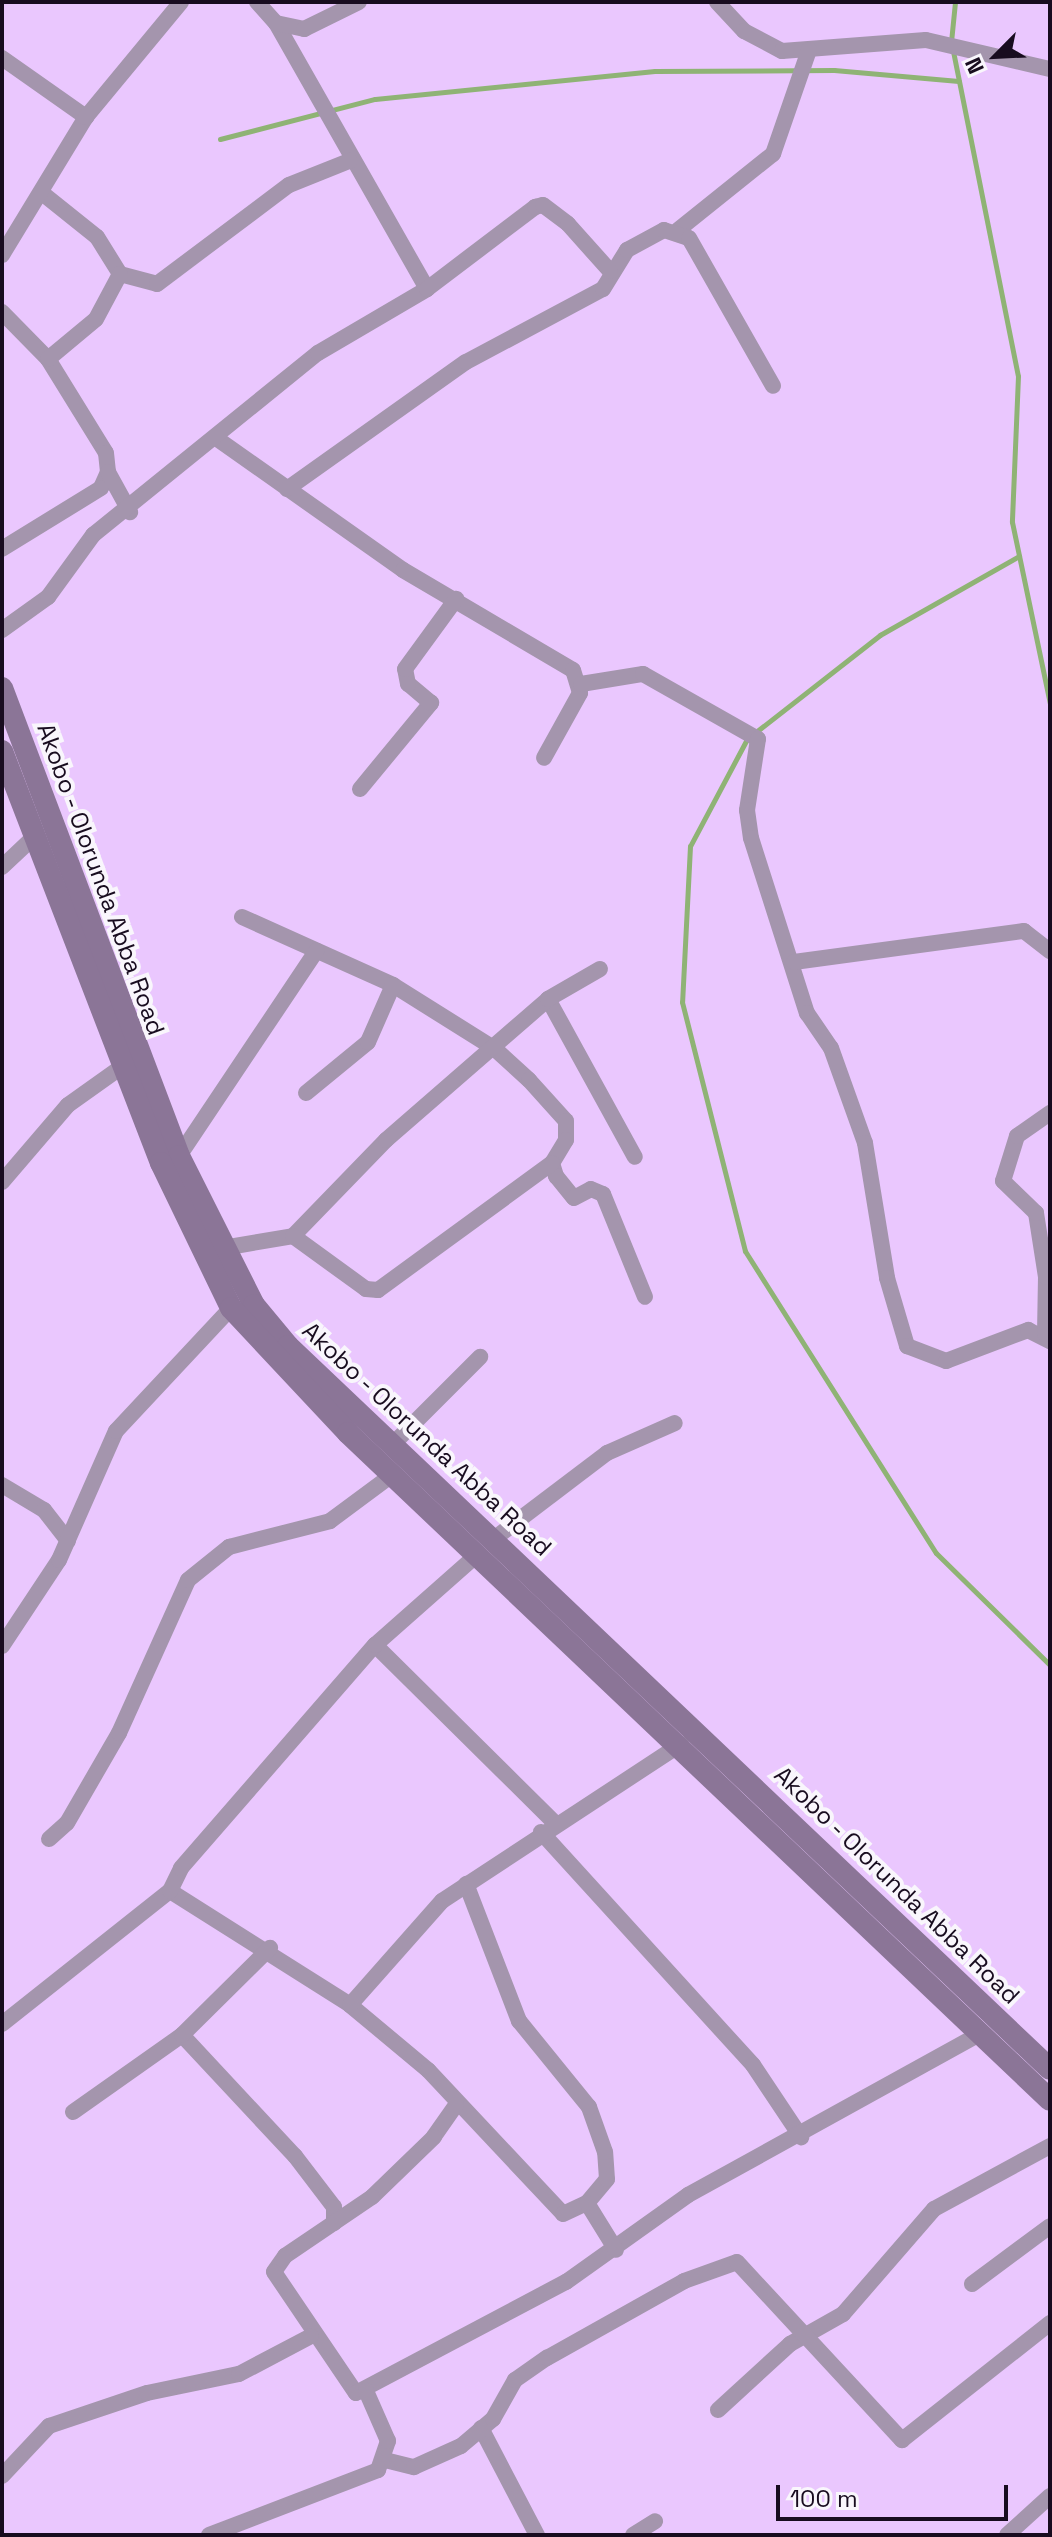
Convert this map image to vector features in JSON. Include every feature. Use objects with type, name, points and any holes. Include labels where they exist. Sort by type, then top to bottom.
[{"type":"main road","name":"Akobo - Olorunda Abba Road","points":[[2,688],[179,1156],[223,1248],[279,1336],[495,1538],[1050,2069]]},
{"type":"main road","name":"Akobo - Olorunda Abba Road","points":[[2,751],[167,1177],[231,1308],[348,1433],[681,1744],[1050,2100]]},
{"type":"main road","points":[[348,1433],[365,1416]]},
{"type":"street","points":[[2,255],[86,117],[181,2]]},
{"type":"street","points":[[257,2],[276,23],[349,161],[427,289]]},
{"type":"street","points":[[276,23],[304,29],[359,2]]},
{"type":"street","points":[[717,2],[767,47],[809,50],[926,40],[1050,69]]},
{"type":"street","points":[[287,489],[466,362],[603,289],[610,271],[644,236],[678,230],[773,154],[809,50]]},
{"type":"street","points":[[2,58],[86,117]]},
{"type":"street","points":[[42,193],[97,237],[120,274],[157,284],[289,185],[349,161]]},
{"type":"street","points":[[2,630],[48,597],[93,535],[130,512],[318,353],[427,289],[543,205],[610,271]]},
{"type":"street","points":[[678,230],[740,319],[773,386]]},
{"type":"street","points":[[48,359],[96,319],[120,274]]},
{"type":"street","points":[[2,312],[48,359],[106,453],[108,472],[130,512]]},
{"type":"street","points":[[216,438],[287,489],[456,599],[535,641],[581,684]]},
{"type":"street","points":[[2,549],[101,488],[108,472]]},
{"type":"street","points":[[360,789],[428,708],[430,699],[408,684],[405,669],[456,599]]},
{"type":"street","points":[[581,684],[643,674],[753,734],[751,838],[794,962],[807,1013],[831,1048],[865,1143],[887,1278],[907,1346],[946,1361],[1028,1330],[1047,1338],[1046,1277],[1036,1213],[1003,1181],[1017,1136],[1050,1113]]},
{"type":"street","points":[[544,758],[581,684]]},
{"type":"street","points":[[2,867],[35,836]]},
{"type":"street","points":[[242,917],[393,985],[495,1049],[566,1121],[566,1140],[552,1163],[378,1290],[366,1289],[293,1236]]},
{"type":"street","points":[[794,962],[1024,931],[1050,951]]},
{"type":"street","points":[[179,1156],[316,951]]},
{"type":"street","points":[[223,1248],[293,1236],[386,1140],[495,1049],[548,999],[600,969]]},
{"type":"street","points":[[306,1093],[368,1042],[393,985]]},
{"type":"street","points":[[548,999],[635,1157]]},
{"type":"street","points":[[2,1182],[68,1105],[124,1065]]},
{"type":"street","points":[[552,1163],[567,1195],[603,1194],[645,1297]]},
{"type":"street","points":[[2,1646],[68,1541],[116,1431],[231,1308]]},
{"type":"street","points":[[394,1443],[480,1357]]},
{"type":"street","points":[[495,1538],[607,1453],[675,1423]]},
{"type":"street","points":[[49,1839],[67,1823],[119,1733],[188,1580],[229,1547],[330,1521],[392,1475]]},
{"type":"street","points":[[2,1485],[44,1510],[68,1541]]},
{"type":"street","points":[[2,2024],[170,1891],[181,1868],[375,1645],[478,1554]]},
{"type":"street","points":[[375,1645],[548,1828],[753,2065],[801,2137]]},
{"type":"street","points":[[350,2005],[404,1937],[466,1884],[681,1744]]},
{"type":"street","points":[[170,1891],[270,1948],[350,2005],[428,2070],[456,2105],[563,2214],[587,2203],[607,2179],[589,2107],[519,2021],[466,1884]]},
{"type":"street","points":[[73,2112],[182,2035],[270,1948]]},
{"type":"street","points":[[456,2105],[434,2137],[353,2210],[334,2215],[274,2272],[311,2336],[349,2389],[366,2391],[616,2250],[688,2195],[801,2137],[982,2033]]},
{"type":"street","points":[[182,2035],[334,2215]]},
{"type":"street","points":[[718,2410],[801,2335],[843,2314],[934,2209],[1050,2146]]},
{"type":"street","points":[[587,2203],[616,2250]]},
{"type":"street","points":[[972,2284],[1050,2226]]},
{"type":"street","points":[[385,2460],[414,2467],[431,2462],[481,2428],[515,2380],[547,2358],[720,2266],[747,2267],[801,2335],[902,2440],[1050,2323]]},
{"type":"street","points":[[2,2476],[49,2426],[239,2374],[311,2336]]},
{"type":"street","points":[[209,2535],[364,2477],[385,2460],[388,2441],[366,2391]]},
{"type":"street","points":[[481,2428],[537,2535]]},
{"type":"street","points":[[1007,2535],[1050,2496]]},
{"type":"street","points":[[633,2535],[655,2521]]},
{"type":"waterway","points":[[951,42],[955,2]]},
{"type":"waterway","points":[[953,51],[1018,376],[1012,522],[1050,704]]},
{"type":"waterway","points":[[220,139],[375,99],[655,71],[834,70],[959,81]]},
{"type":"waterway","points":[[1019,556],[880,635],[747,739],[690,846],[682,1002],[745,1251],[936,1553],[1050,1665]]}]
